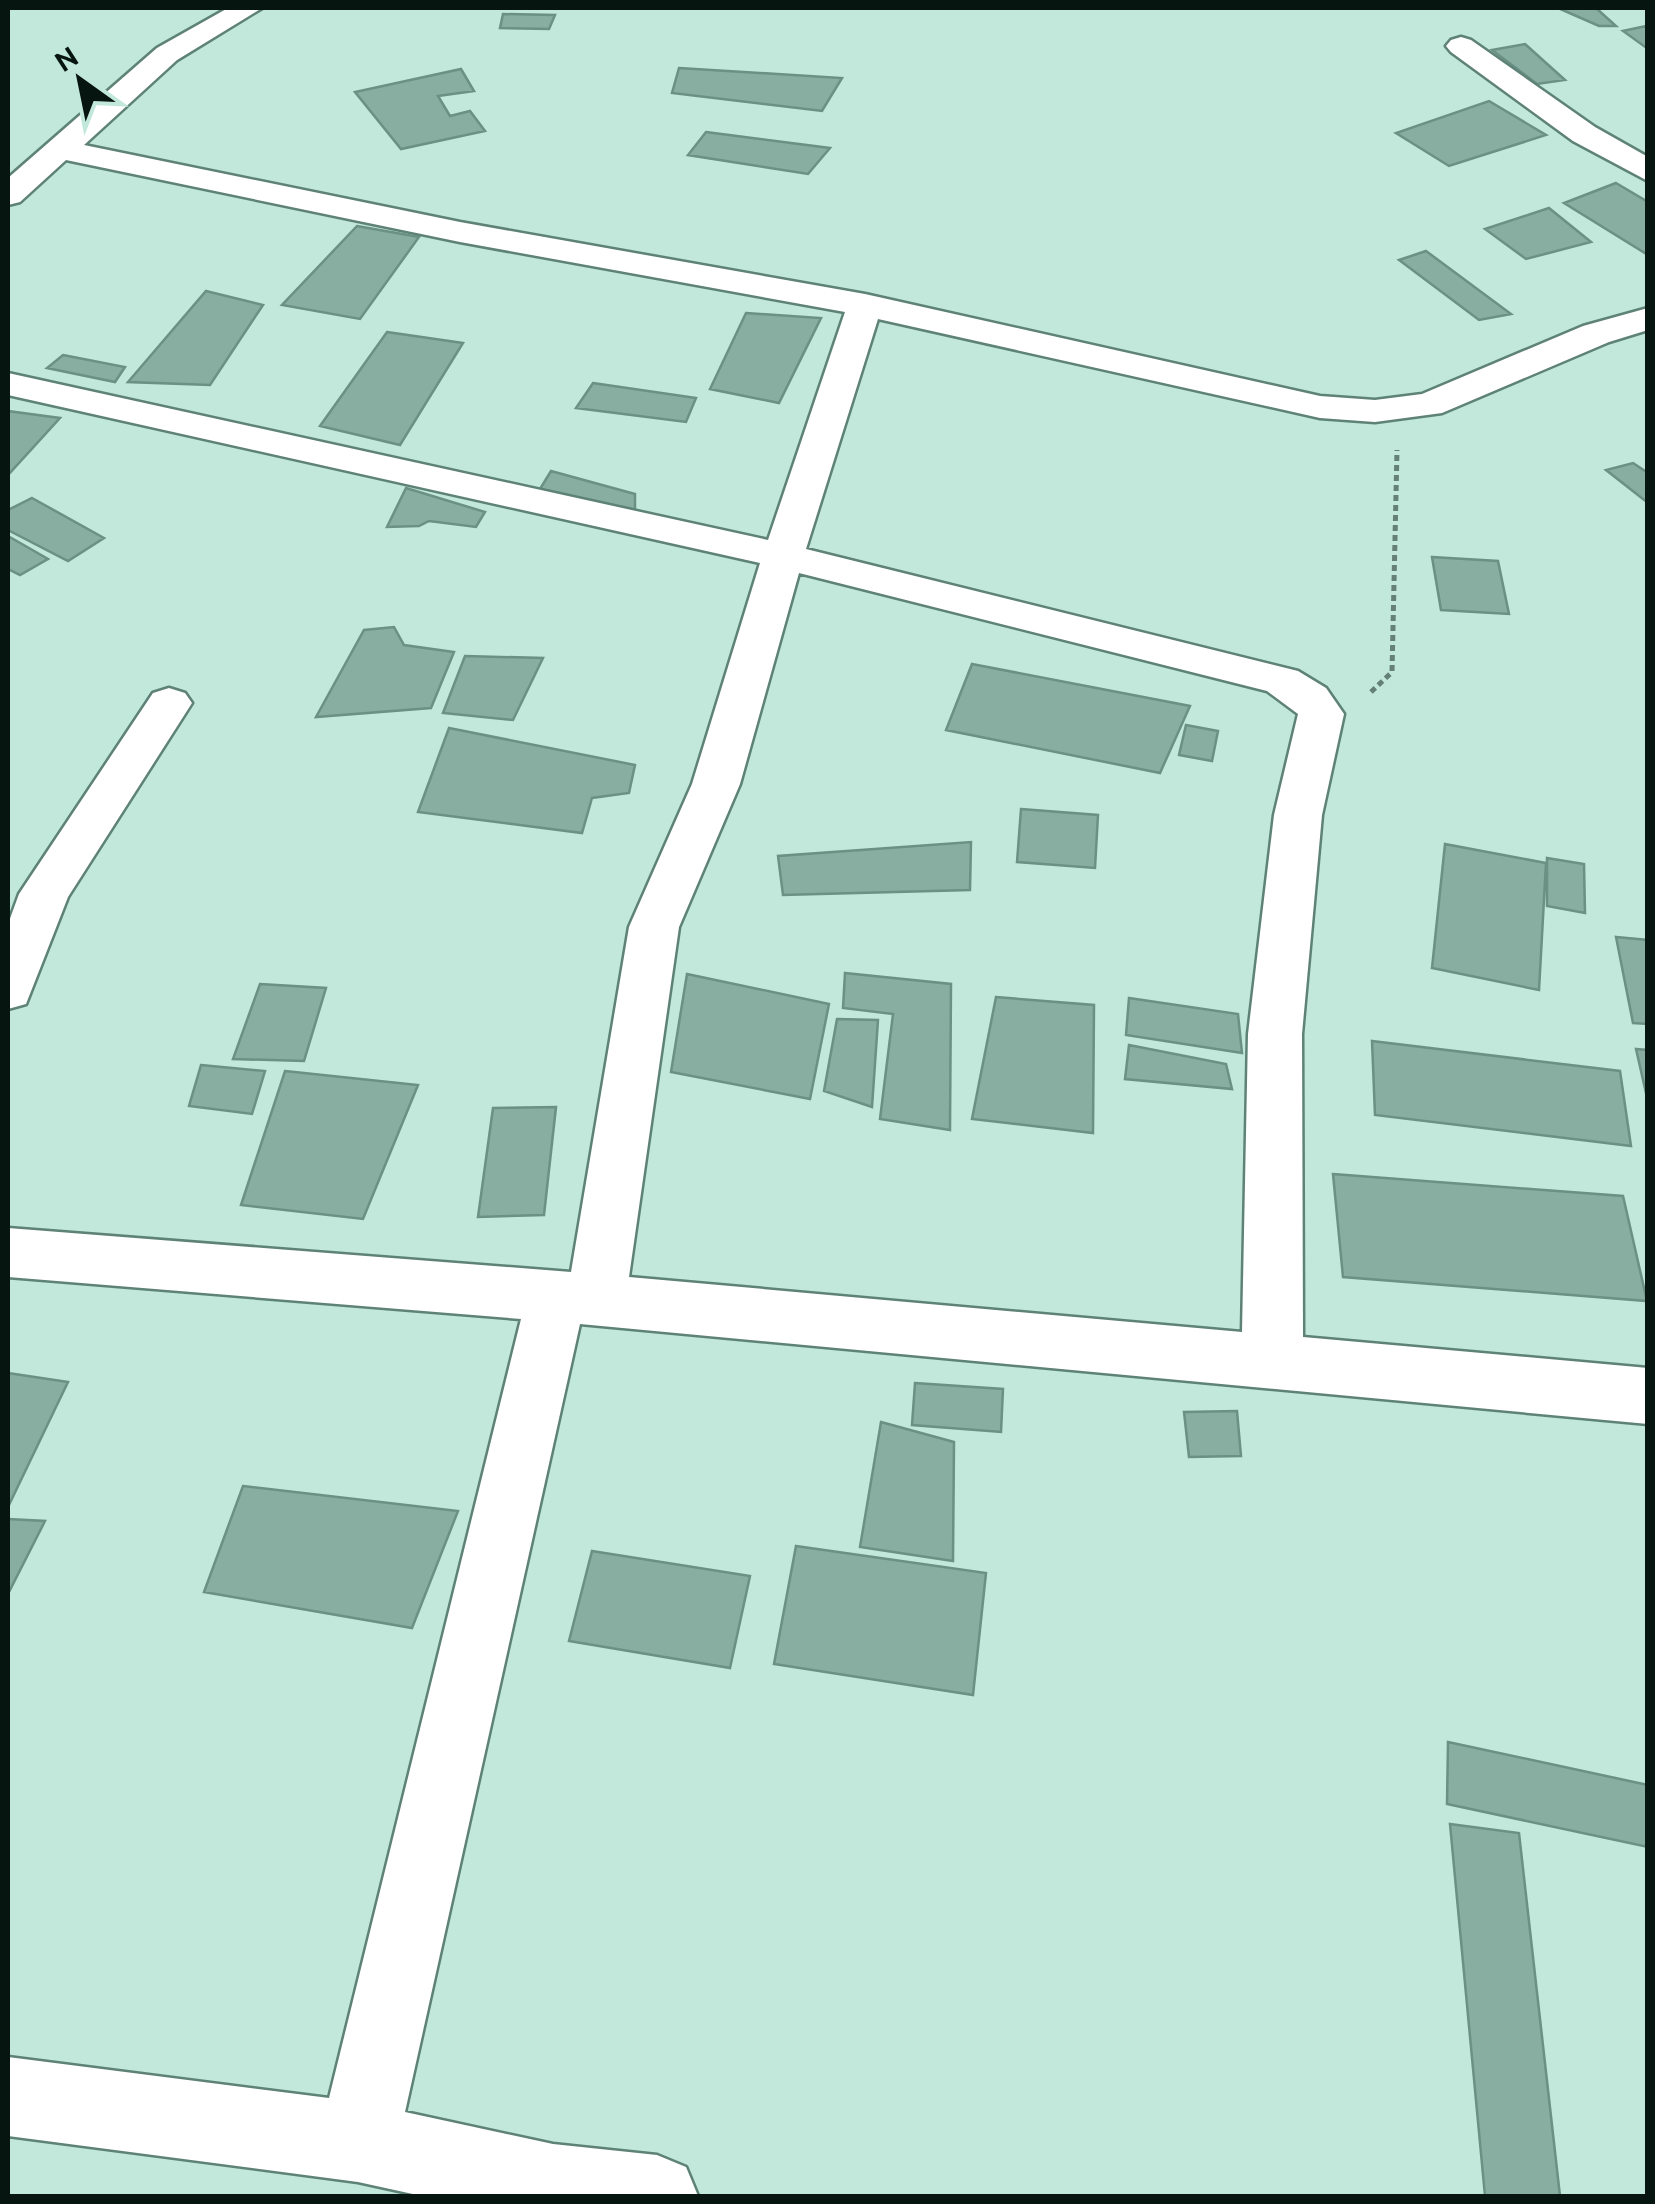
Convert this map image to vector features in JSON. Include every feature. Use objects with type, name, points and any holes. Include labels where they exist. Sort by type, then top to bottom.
[{"type":"street","points":[[8,195],[166,54],[248,8]]},
{"type":"street","points":[[1461,46],[1584,134],[1648,171]]},
{"type":"street","points":[[59,149],[460,232],[865,305],[1320,407],[1386,410],[1429,406],[1596,334],[1648,319]]},
{"type":"street","points":[[358,2142],[576,1297],[654,927],[716,784],[783,556],[865,305]]},
{"type":"street","points":[[8,384],[783,556],[1282,681],[1310,698],[1322,714],[1298,815],[1275,1034],[1272,1359]]},
{"type":"street","points":[[8,990],[44,894],[169,703]]},
{"type":"street","points":[[8,1252],[576,1297],[1648,1396]]},
{"type":"street","points":[[8,2097],[358,2142],[553,2185],[657,2196]]},
{"type":"path","points":[[1317,708],[1373,691],[1392,672],[1398,454],[1386,410]]},
{"type":"building","points":[[1558,8],[1596,8],[1616,26],[1599,26]]},
{"type":"building","points":[[503,14],[555,15],[549,29],[500,28]]},
{"type":"building","points":[[1646,26],[1648,49],[1623,31]]},
{"type":"building","points":[[1525,44],[1565,80],[1537,84],[1492,50]]},
{"type":"building","points":[[679,68],[842,78],[822,111],[672,93]]},
{"type":"building","points":[[461,69],[474,91],[438,96],[450,116],[470,111],[485,131],[401,149],[355,92]]},
{"type":"building","points":[[1489,101],[1546,135],[1449,166],[1396,133]]},
{"type":"building","points":[[706,132],[830,148],[808,174],[688,155]]},
{"type":"building","points":[[1616,183],[1648,202],[1648,255],[1564,203]]},
{"type":"building","points":[[1549,208],[1591,242],[1526,259],[1485,229]]},
{"type":"building","points":[[357,226],[419,237],[360,319],[282,305]]},
{"type":"building","points":[[1426,251],[1511,314],[1479,320],[1399,260]]},
{"type":"building","points":[[206,291],[263,305],[210,385],[128,382]]},
{"type":"building","points":[[746,313],[821,318],[779,403],[710,389]]},
{"type":"building","points":[[387,332],[463,343],[400,445],[320,426]]},
{"type":"building","points":[[63,355],[125,367],[115,382],[47,368]]},
{"type":"building","points":[[593,383],[696,398],[686,422],[576,408]]},
{"type":"building","points":[[8,411],[60,418],[8,475]]},
{"type":"building","points":[[1633,463],[1648,473],[1648,503],[1606,470]]},
{"type":"building","points":[[551,471],[635,494],[635,510],[540,489]]},
{"type":"building","points":[[406,488],[485,512],[476,527],[429,521],[419,526],[387,527]]},
{"type":"building","points":[[32,498],[104,538],[68,561],[8,530],[8,510]]},
{"type":"building","points":[[8,536],[48,559],[20,575],[8,569]]},
{"type":"building","points":[[1432,557],[1498,561],[1509,614],[1441,610]]},
{"type":"building","points":[[394,627],[404,645],[454,652],[431,708],[316,717],[364,630]]},
{"type":"building","points":[[465,656],[543,658],[513,720],[443,713]]},
{"type":"building","points":[[972,664],[1190,706],[1160,773],[946,730]]},
{"type":"building","points":[[1186,725],[1218,731],[1212,761],[1179,755]]},
{"type":"building","points":[[449,728],[635,765],[629,793],[592,798],[582,833],[418,812]]},
{"type":"building","points":[[1021,809],[1098,815],[1095,868],[1017,862]]},
{"type":"building","points":[[971,842],[970,890],[783,895],[778,856]]},
{"type":"building","points":[[1445,844],[1546,863],[1539,990],[1432,968]]},
{"type":"building","points":[[1547,858],[1584,864],[1585,913],[1547,906]]},
{"type":"building","points":[[1616,937],[1648,940],[1648,1024],[1633,1023]]},
{"type":"building","points":[[845,973],[951,984],[950,1130],[880,1119],[893,1014],[843,1008]]},
{"type":"building","points":[[687,974],[829,1004],[810,1099],[671,1072]]},
{"type":"building","points":[[260,984],[326,988],[304,1061],[233,1059]]},
{"type":"building","points":[[996,997],[1094,1005],[1093,1133],[972,1119]]},
{"type":"building","points":[[1129,998],[1238,1014],[1242,1053],[1126,1035]]},
{"type":"building","points":[[837,1019],[878,1020],[872,1107],[824,1091]]},
{"type":"building","points":[[1372,1041],[1620,1071],[1631,1146],[1375,1115]]},
{"type":"building","points":[[1129,1045],[1226,1064],[1232,1089],[1125,1079]]},
{"type":"building","points":[[1636,1049],[1648,1050],[1648,1102]]},
{"type":"building","points":[[201,1065],[265,1071],[252,1114],[189,1106]]},
{"type":"building","points":[[285,1071],[418,1085],[363,1219],[241,1205]]},
{"type":"building","points":[[556,1107],[544,1215],[478,1217],[493,1108]]},
{"type":"building","points":[[1333,1174],[1623,1196],[1647,1301],[1343,1277]]},
{"type":"building","points":[[8,1373],[68,1382],[8,1507]]},
{"type":"building","points":[[915,1383],[1003,1389],[1001,1432],[912,1425]]},
{"type":"building","points":[[1237,1411],[1241,1456],[1189,1457],[1184,1412]]},
{"type":"building","points":[[881,1422],[954,1442],[953,1561],[860,1547]]},
{"type":"building","points":[[243,1486],[458,1511],[412,1628],[204,1592]]},
{"type":"building","points":[[8,1519],[45,1521],[8,1594]]},
{"type":"building","points":[[796,1546],[986,1573],[973,1695],[774,1664]]},
{"type":"building","points":[[592,1551],[750,1576],[730,1668],[569,1641]]},
{"type":"building","points":[[1448,1742],[1648,1785],[1648,1847],[1447,1804]]},
{"type":"building","points":[[1450,1824],[1519,1833],[1560,2196],[1485,2196]]}]
